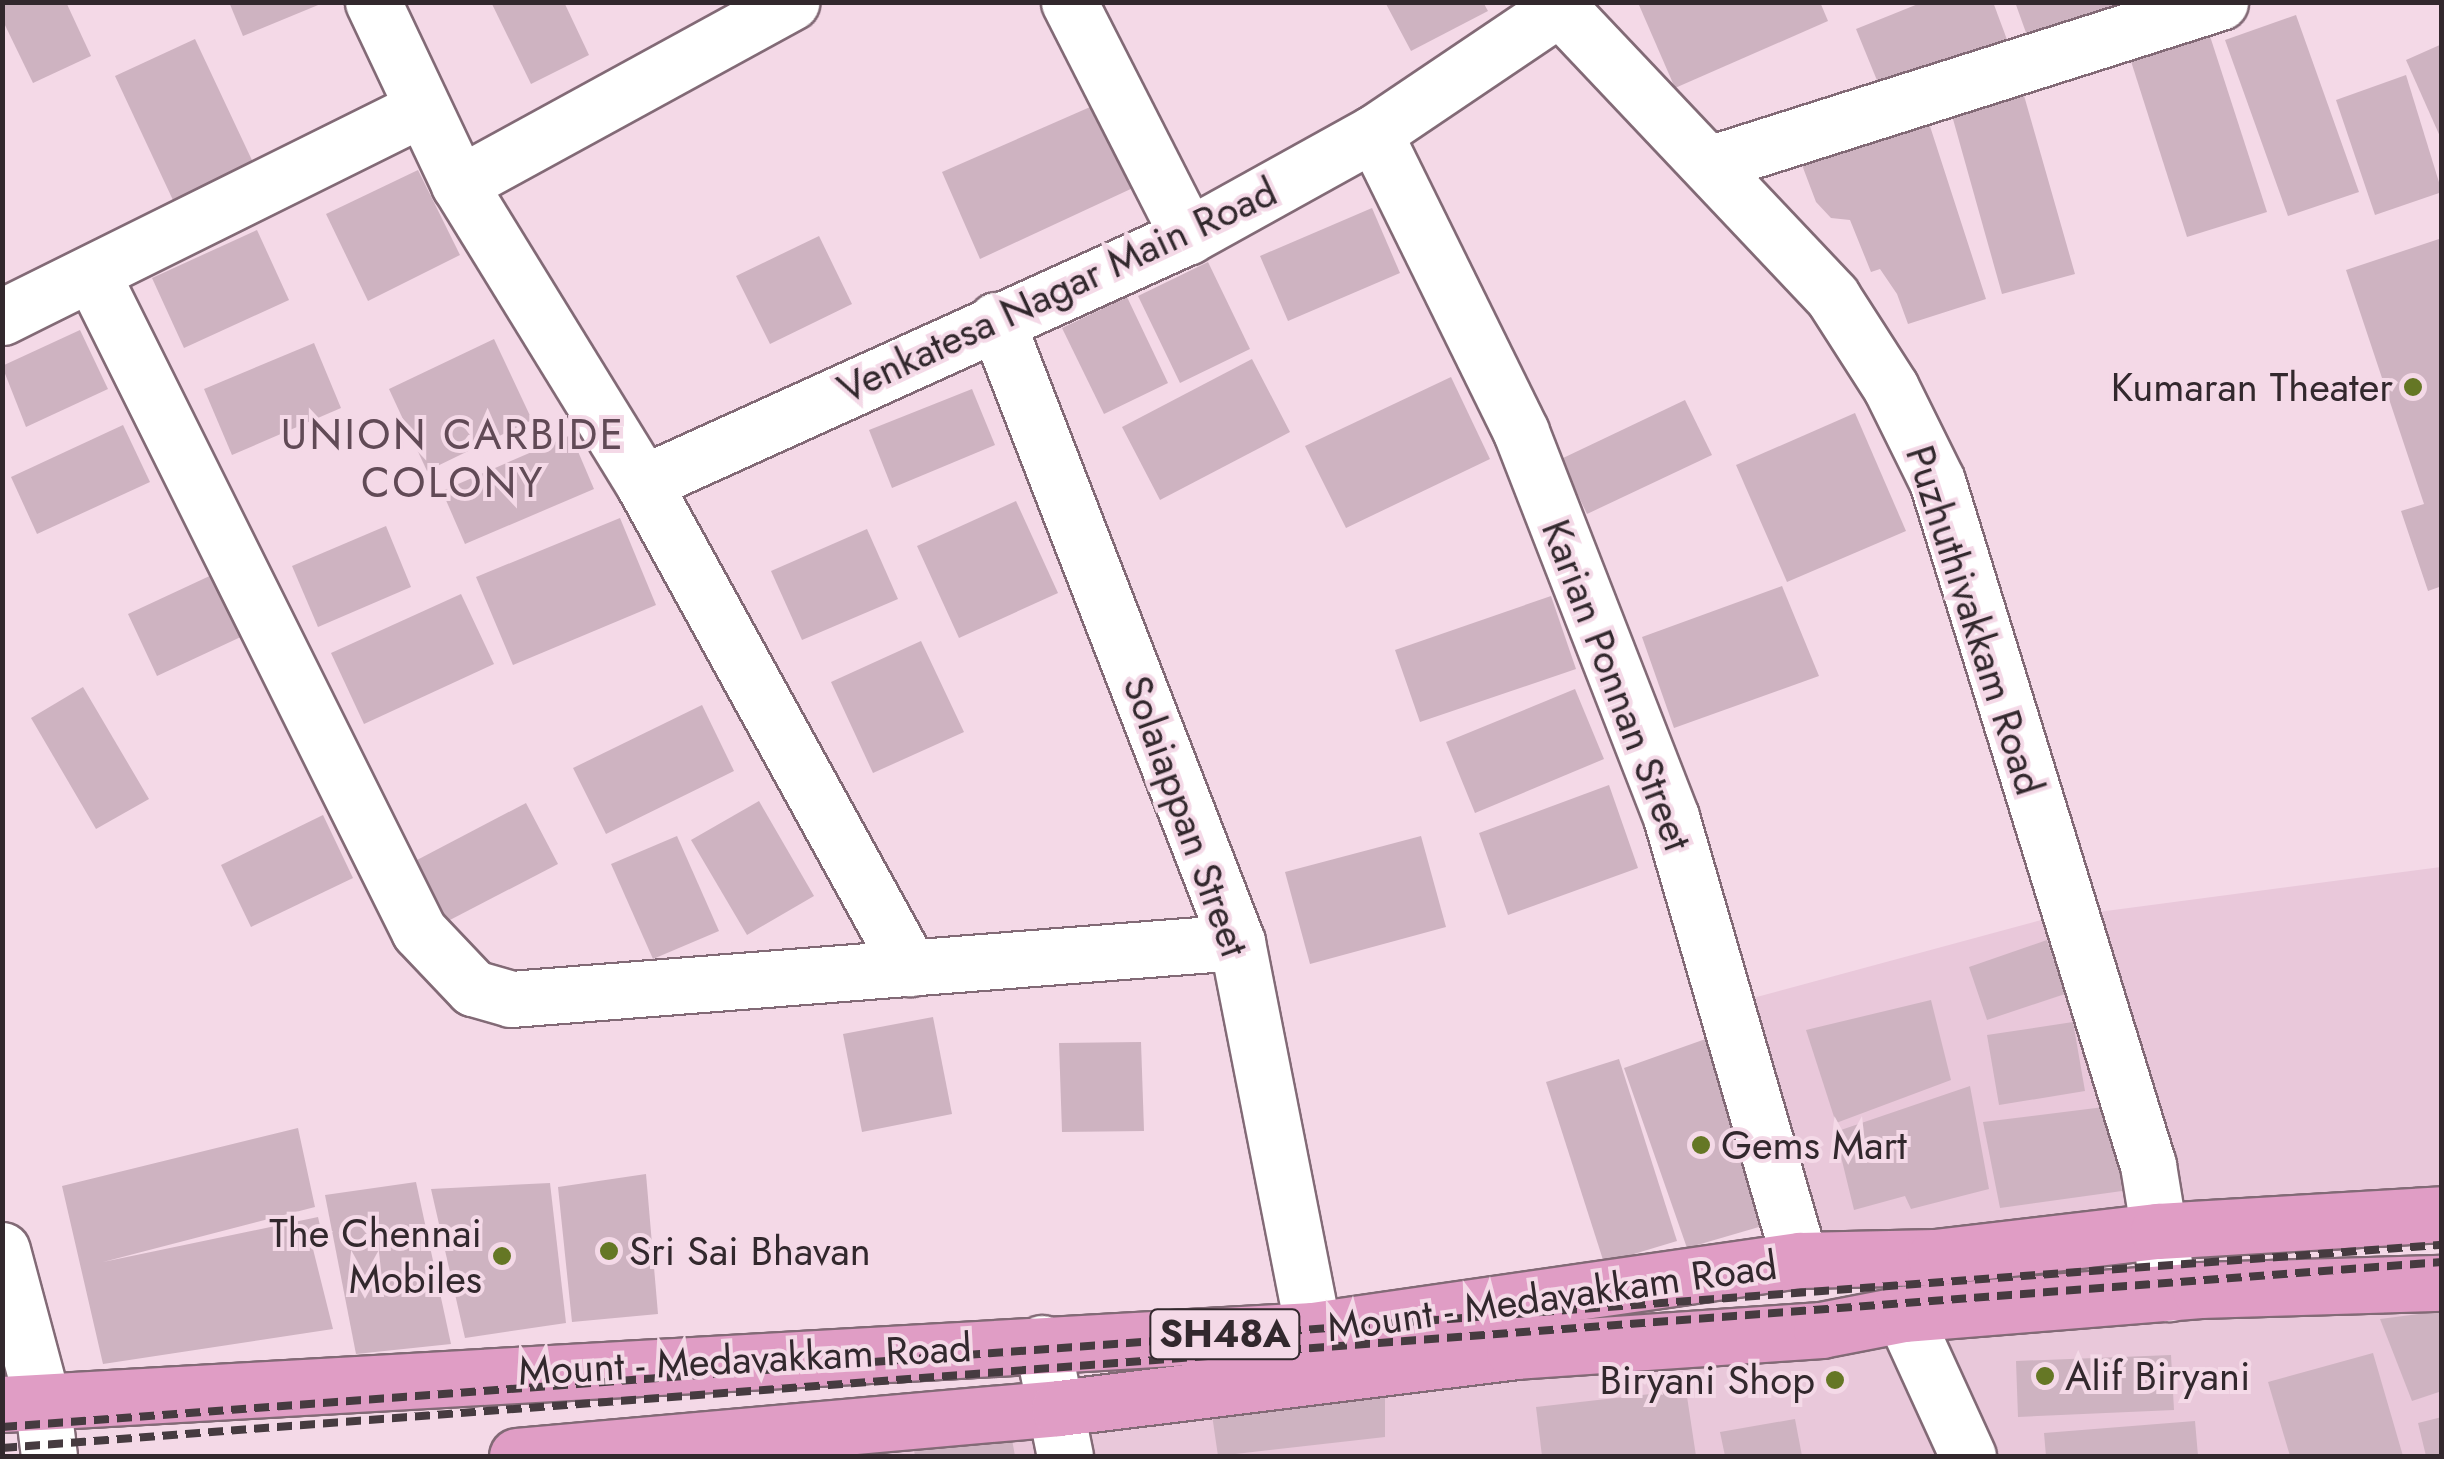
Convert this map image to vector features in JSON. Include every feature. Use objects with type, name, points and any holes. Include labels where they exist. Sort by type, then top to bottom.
[{"type":"main road","name":"Mount - Medavakkam Road","points":[[22,1401],[1313,1330],[1800,1260],[1935,1257],[2158,1232],[2442,1214]]},
{"type":"main road","name":"Mount - Medavakkam Road","points":[[517,1456],[1062,1432],[1514,1350],[1821,1330],[1902,1314],[2169,1293],[2442,1283]]},
{"type":"street","points":[[373,2],[459,184],[643,484],[910,968]]},
{"type":"street","points":[[459,184],[791,2]]},
{"type":"street","points":[[1069,2],[1188,236]]},
{"type":"street","points":[[1712,163],[2220,2]]},
{"type":"street","name":"Venkatesa Nagar Main Road","points":[[643,484],[996,320],[1188,236],[1374,133],[1556,6]]},
{"type":"street","name":"Puzhuthivakkam Road","points":[[1556,6],[1712,163],[1832,296],[1891,388],[1938,481],[2148,1165],[2169,1293]]},
{"type":"street","points":[[2,318],[421,109]]},
{"type":"street","name":"Karian Ponnan Street","points":[[1374,133],[1522,432],[1671,817],[1800,1260]]},
{"type":"street","points":[[92,274],[419,931],[474,988],[511,999],[1237,942]]},
{"type":"street","name":"Solaiappan Street","points":[[996,320],[1237,942],[1313,1330]]},
{"type":"street","points":[[2,1250],[22,1401],[49,1456]]},
{"type":"street","points":[[1902,1314],[1968,1456]]},
{"type":"street","points":[[1042,1343],[1062,1432]]},
{"type":"shaded area","points":[[2441,867],[2441,1193],[1818,1242],[1753,998],[2045,919]]},
{"type":"shaded area","points":[[2441,1296],[2441,1456],[467,1456],[991,1400]]},
{"type":"building","points":[[2,2],[66,2],[91,56],[33,83],[2,19]]},
{"type":"building","points":[[229,2],[323,2],[323,3],[243,36]]},
{"type":"building","points":[[491,2],[564,2],[589,55],[531,84]]},
{"type":"building","points":[[1385,2],[1483,2],[1488,11],[1411,51]]},
{"type":"building","points":[[1820,2],[1828,21],[1675,88],[1639,5]]},
{"type":"building","points":[[1923,2],[1993,2],[2009,45],[1883,95],[1856,29]]},
{"type":"building","points":[[2015,2],[2181,2],[2034,55]]},
{"type":"building","points":[[2296,15],[2359,192],[2288,216],[2225,40]]},
{"type":"building","points":[[2208,30],[2267,212],[2187,237],[2129,55]]},
{"type":"building","points":[[195,39],[259,175],[179,213],[115,76]]},
{"type":"building","points":[[2442,44],[2442,141],[2406,60]]},
{"type":"building","points":[[2406,75],[2442,192],[2375,215],[2336,100]]},
{"type":"building","points":[[2023,92],[2075,274],[2002,294],[1951,112]]},
{"type":"building","points":[[1097,104],[1135,187],[980,259],[942,172]]},
{"type":"building","points":[[1927,117],[1986,299],[1908,324],[1897,294],[1880,269],[1871,272],[1850,220],[1831,218],[1816,202],[1802,165]]},
{"type":"building","points":[[418,170],[460,255],[368,301],[326,214]]},
{"type":"building","points":[[1372,208],[1400,273],[1288,321],[1260,256]]},
{"type":"building","points":[[257,230],[289,300],[184,348],[152,278]]},
{"type":"building","points":[[819,236],[852,304],[770,344],[736,276]]},
{"type":"building","name":"Kumaran Theater","points":[[2442,238],[2442,586],[2428,591],[2401,511],[2424,504],[2346,270]]},
{"type":"building","points":[[1208,262],[1250,349],[1180,383],[1138,296]]},
{"type":"building","points":[[1127,297],[1168,383],[1104,414],[1062,328]]},
{"type":"building","points":[[80,330],[108,389],[26,427],[2,366]]},
{"type":"building","points":[[494,339],[532,420],[427,471],[389,389]]},
{"type":"building","points":[[314,343],[341,408],[232,455],[204,389]]},
{"type":"building","points":[[1252,359],[1290,432],[1160,500],[1122,427]]},
{"type":"building","points":[[1451,377],[1490,459],[1346,528],[1305,446]]},
{"type":"building","points":[[972,389],[995,445],[892,488],[869,430]]},
{"type":"building","points":[[1685,400],[1712,455],[1587,514],[1561,459]]},
{"type":"building","points":[[1855,413],[1906,531],[1787,582],[1736,465]]},
{"type":"building","points":[[123,425],[150,482],[37,534],[11,477]]},
{"type":"building","points":[[571,435],[594,489],[465,544],[442,491]]},
{"type":"building","points":[[1016,501],[1058,593],[959,638],[917,546]]},
{"type":"building","points":[[620,518],[656,605],[513,665],[476,577]]},
{"type":"building","points":[[386,526],[411,587],[318,627],[292,566]]},
{"type":"building","points":[[867,529],[898,599],[802,640],[771,571]]},
{"type":"building","points":[[216,573],[245,635],[157,676],[128,614]]},
{"type":"building","points":[[1782,586],[1819,676],[1674,728],[1642,637]]},
{"type":"building","points":[[461,594],[494,664],[364,724],[331,653]]},
{"type":"building","points":[[1551,596],[1576,669],[1420,722],[1395,650]]},
{"type":"building","points":[[921,641],[964,732],[873,773],[831,682]]},
{"type":"building","points":[[83,687],[149,799],[96,829],[31,718]]},
{"type":"building","points":[[1575,689],[1604,759],[1475,813],[1446,742]]},
{"type":"building","points":[[702,705],[734,771],[606,834],[573,768]]},
{"type":"building","points":[[1609,785],[1638,868],[1508,915],[1479,833]]},
{"type":"building","points":[[759,801],[814,896],[747,935],[691,840]]},
{"type":"building","points":[[526,803],[558,864],[448,921],[417,860]]},
{"type":"building","points":[[323,815],[353,878],[251,927],[221,865]]},
{"type":"building","points":[[677,836],[719,931],[653,959],[611,864]]},
{"type":"building","points":[[1421,836],[1446,927],[1310,964],[1285,872]]},
{"type":"building","points":[[2047,940],[2065,994],[1987,1020],[1969,967]]},
{"type":"building","points":[[1931,1000],[1951,1080],[1836,1123],[1806,1030]]},
{"type":"building","points":[[933,1017],[952,1114],[862,1132],[843,1034]]},
{"type":"building","points":[[2073,1022],[2085,1091],[1999,1105],[1987,1035]]},
{"type":"building","name":"Gems Mart","points":[[1714,1036],[1776,1222],[1687,1248],[1624,1068]]},
{"type":"building","points":[[1141,1042],[1144,1131],[1062,1132],[1059,1043]]},
{"type":"building","points":[[1619,1059],[1677,1241],[1604,1263],[1546,1082]]},
{"type":"building","points":[[1970,1086],[1989,1189],[1911,1209],[1905,1196],[1854,1210],[1835,1132]]},
{"type":"building","points":[[2112,1106],[2122,1191],[2000,1208],[1983,1122]]},
{"type":"building","points":[[298,1128],[315,1207],[103,1262],[318,1217],[324,1243],[313,1249],[333,1329],[103,1364],[62,1186]]},
{"type":"building","name":"Sri Sai Bhavan","points":[[646,1174],[658,1314],[572,1322],[558,1187]]},
{"type":"building","points":[[416,1182],[451,1344],[356,1354],[325,1195]]},
{"type":"building","name":"The Chennai Mobiles","points":[[550,1183],[566,1323],[465,1338],[431,1189]]},
{"type":"building","points":[[2442,1311],[2442,1391],[2412,1401],[2380,1319]]},
{"type":"building","points":[[2373,1353],[2403,1456],[2290,1456],[2268,1382]]},
{"type":"building","points":[[2171,1355],[2174,1410],[2018,1417],[2016,1361]]},
{"type":"building","points":[[1686,1390],[1696,1456],[1542,1456],[1536,1407]]},
{"type":"building","points":[[1385,1394],[1385,1437],[1218,1456],[1211,1408]]},
{"type":"building","points":[[2442,1417],[2442,1456],[2426,1456],[2418,1423]]},
{"type":"building","points":[[1795,1419],[1802,1456],[1725,1456],[1720,1432]]},
{"type":"building","points":[[2195,1421],[2198,1456],[2046,1456],[2044,1433]]},
{"type":"building","points":[[1011,1434],[1015,1456],[915,1456],[914,1450]]},
{"type":"railway","points":[[2,1427],[2442,1245]]},
{"type":"railway","points":[[2,1448],[2442,1262]]},
{"type":"place","name":"Kumaran Theater","points":[[2413,387]]},
{"type":"place","name":"Gems Mart","points":[[1701,1145]]},
{"type":"place","name":"Sri Sai Bhavan","points":[[609,1251]]},
{"type":"place","name":"The Chennai Mobiles","points":[[502,1256]]},
{"type":"place","name":"Alif Biryani","points":[[2045,1376]]},
{"type":"place","name":"Biryani Shop","points":[[1835,1380]]},
{"type":"district","name":"UNION CARBIDE COLONY","points":[[453,459]]}]
